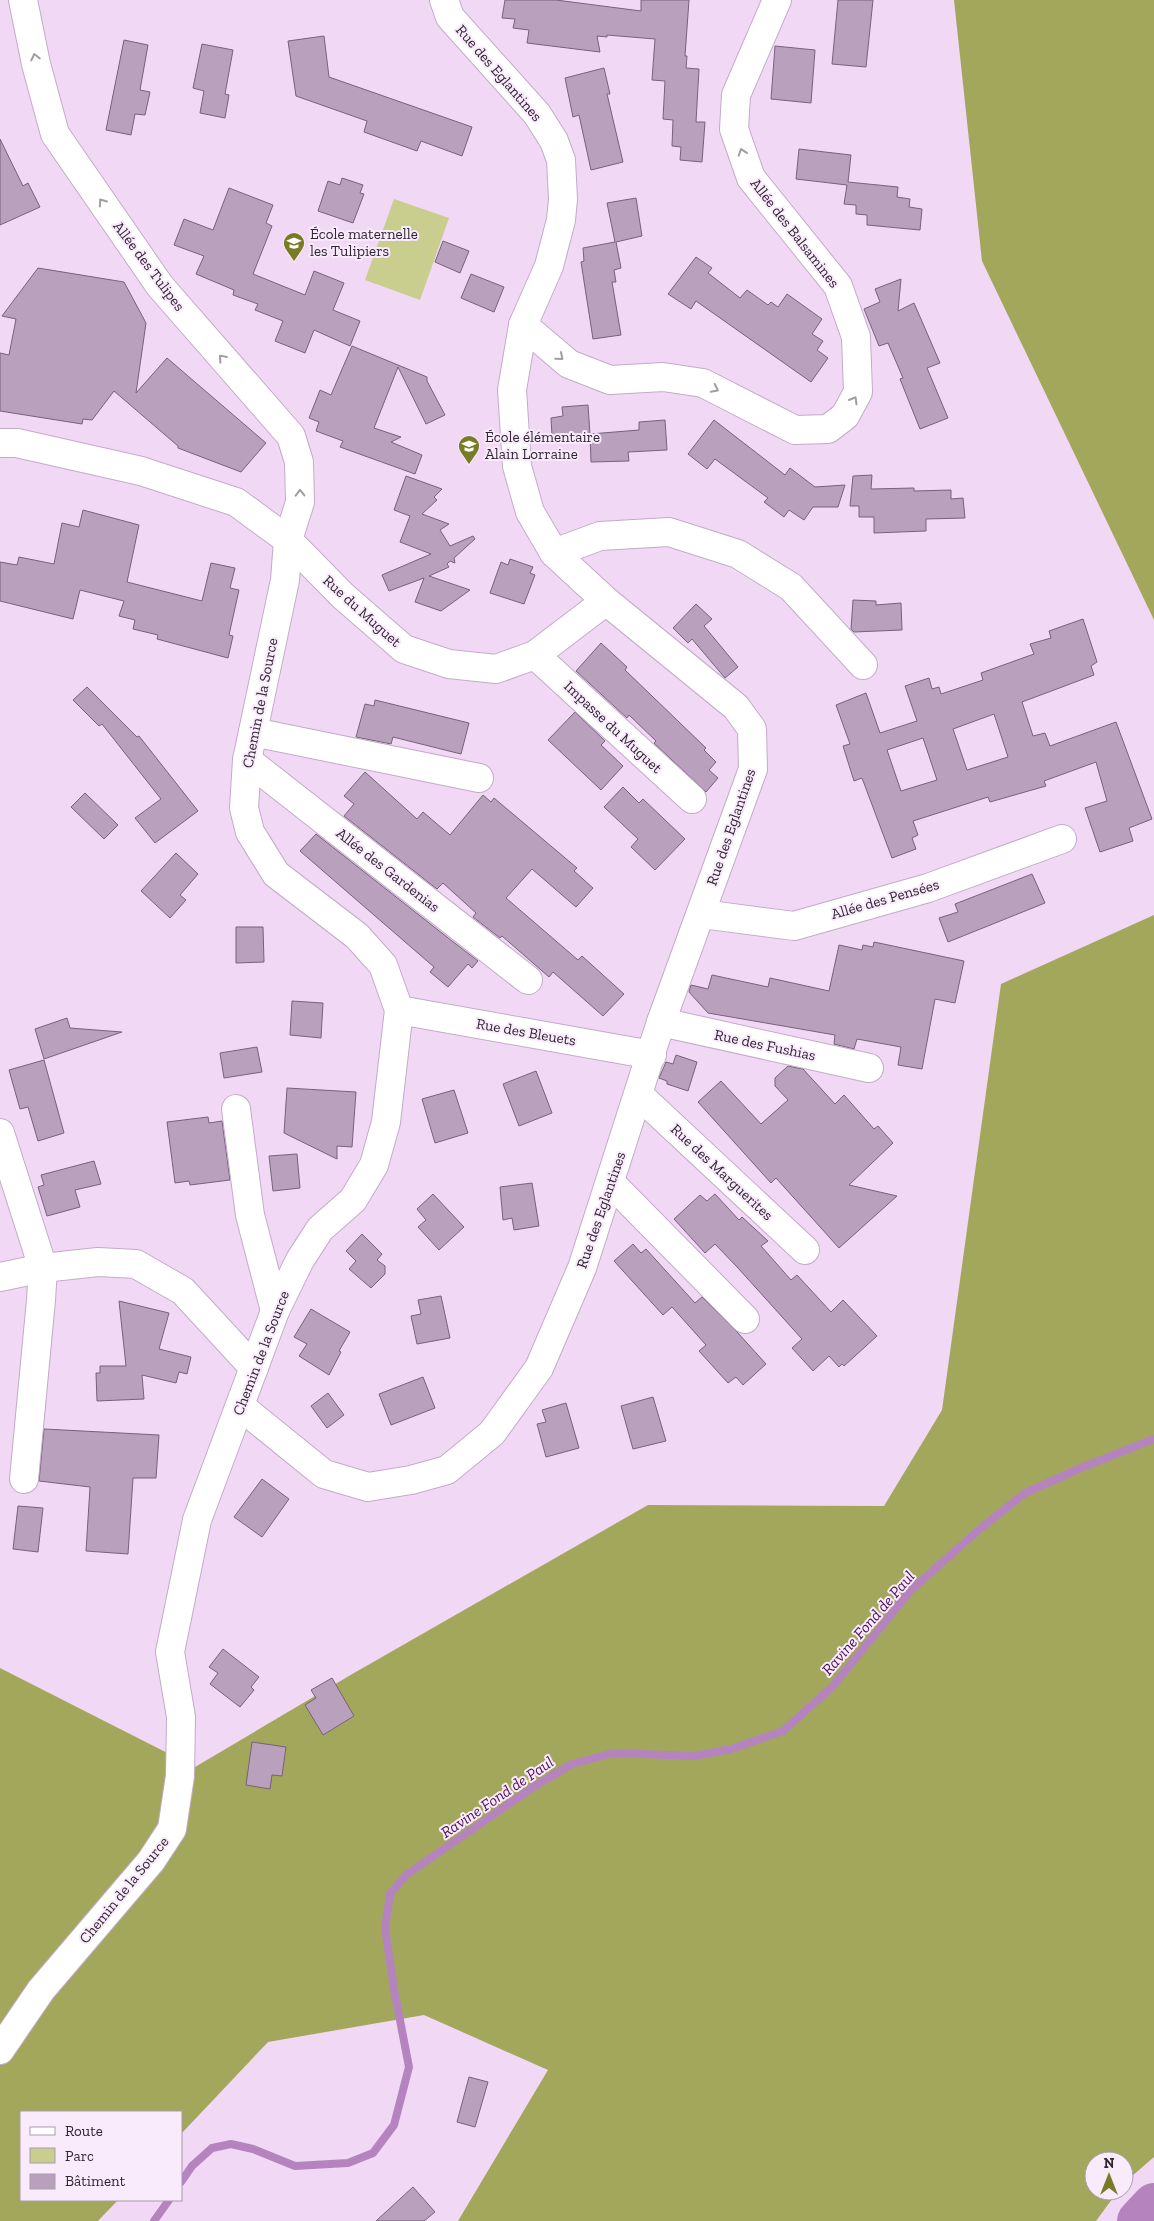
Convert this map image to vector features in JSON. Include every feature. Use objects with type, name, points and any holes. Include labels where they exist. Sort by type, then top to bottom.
[{"type":"street","name":"Allée des Tulipes","points":[[23,0],[36,64],[55,134],[160,286],[291,436],[299,462],[300,502],[288,540]]},
{"type":"street","name":"Rue des Eglantines","points":[[240,1406],[324,1474],[368,1487],[411,1480],[447,1470],[492,1433],[539,1368],[582,1268],[611,1183],[661,1022],[702,914],[753,769],[752,730],[736,707],[606,601],[554,553],[530,512],[517,466],[512,390],[523,325],[549,266],[561,220],[563,199],[561,160],[554,141],[536,114],[450,17],[444,0]]},
{"type":"street","name":"Allée des Balsamines","points":[[523,325],[569,364],[610,380],[663,377],[703,383],[795,430],[828,429],[845,416],[858,392],[856,337],[838,286],[751,178],[734,130],[736,95],[778,0]]},
{"type":"street","points":[[0,443],[17,443],[141,471],[236,502],[288,540]]},
{"type":"street","points":[[554,553],[600,536],[668,532],[738,554],[791,587],[863,665]]},
{"type":"street","name":"Rue du Muguet","points":[[288,540],[343,596],[404,649],[449,664],[496,669],[535,655],[606,601]]},
{"type":"street","name":"Chemin de la Source","points":[[0,2050],[41,1990],[151,1861],[172,1829],[180,1776],[181,1717],[170,1652],[182,1585],[197,1520],[275,1311],[300,1260],[320,1229],[352,1200],[374,1165],[386,1122],[399,1010],[383,965],[357,936],[276,874],[250,832],[244,808],[247,760],[285,580],[288,540]]},
{"type":"street","name":"Impasse du Muguet","points":[[535,655],[692,799]]},
{"type":"street","points":[[253,732],[479,778]]},
{"type":"street","name":"Allée des Gardenias","points":[[247,760],[528,980]]},
{"type":"street","name":"Allée des Pensées","points":[[702,914],[794,926],[928,888],[1062,839]]},
{"type":"street","name":"Rue des Bleuets","points":[[399,1010],[652,1055]]},
{"type":"street","name":"Rue des Fushias","points":[[661,1022],[869,1068]]},
{"type":"street","name":"Rue des Marguerites","points":[[639,1095],[805,1250]]},
{"type":"street","points":[[236,1109],[250,1215],[275,1311]]},
{"type":"street","points":[[0,1133],[42,1268],[41,1300],[24,1479]]},
{"type":"street","points":[[611,1183],[746,1319]]},
{"type":"street","points":[[0,1277],[42,1268],[98,1262],[136,1264],[183,1291],[254,1368]]},
{"type":"green space","points":[[954,0],[1154,0],[1154,620],[982,261]]},
{"type":"green space","points":[[394,199],[449,218],[420,300],[365,280]]},
{"type":"green space","points":[[1154,915],[1154,2157],[1134,2174],[1134,2151],[1084,2151],[1084,2201],[1111,2201],[1096,2221],[458,2221],[548,2070],[424,2015],[268,2042],[182,2133],[182,2111],[20,2111],[20,2201],[117,2201],[98,2221],[0,2221],[0,1668],[195,1767],[354,1673],[648,1505],[884,1506],[942,1410],[1001,984]]},
{"type":"building","points":[[505,0],[556,0],[641,11],[641,0],[689,0],[685,56],[687,56],[686,68],[699,69],[696,122],[705,122],[702,162],[680,160],[681,147],[672,146],[673,120],[663,119],[665,81],[652,80],[655,39],[607,35],[607,37],[597,36],[600,52],[527,43],[529,30],[513,28],[515,19],[502,18]]},
{"type":"building","points":[[838,0],[873,0],[866,67],[832,64]]},
{"type":"building","points":[[324,36],[329,77],[472,127],[462,156],[421,141],[417,151],[364,132],[367,121],[296,96],[288,41]]},
{"type":"building","points":[[124,40],[148,45],[140,90],[150,92],[145,115],[135,114],[131,135],[106,130]]},
{"type":"building","points":[[202,44],[233,50],[225,94],[229,95],[225,118],[200,113],[204,91],[193,88]]},
{"type":"building","points":[[775,46],[815,50],[811,103],[771,99]]},
{"type":"building","points":[[604,68],[610,94],[607,94],[623,162],[591,170],[579,115],[573,117],[565,78]]},
{"type":"building","points":[[0,139],[23,186],[28,183],[40,207],[0,225]]},
{"type":"building","points":[[799,149],[851,155],[848,182],[898,187],[897,197],[910,199],[909,207],[922,209],[920,230],[867,225],[867,215],[856,214],[856,205],[844,204],[847,185],[796,179]]},
{"type":"building","points":[[342,178],[363,185],[360,193],[364,194],[353,223],[318,211],[328,181],[340,185]]},
{"type":"building","points":[[229,188],[273,205],[266,223],[272,226],[253,274],[305,295],[314,271],[344,283],[333,310],[360,321],[350,346],[314,330],[305,353],[275,341],[283,321],[255,310],[258,304],[233,295],[234,290],[196,274],[204,256],[174,245],[184,219],[213,230]]},
{"type":"building","points":[[636,198],[642,236],[616,242],[621,268],[614,270],[616,282],[612,282],[621,335],[593,339],[581,262],[584,261],[583,248],[615,242],[607,203]]},
{"type":"building","points":[[443,241],[469,251],[460,273],[435,262]]},
{"type":"building","points":[[696,257],[712,268],[708,273],[740,298],[747,290],[768,305],[771,302],[778,307],[787,294],[822,319],[812,334],[823,341],[817,350],[828,358],[811,382],[696,301],[691,309],[668,294]]},
{"type":"building","points":[[38,268],[124,282],[146,323],[136,393],[167,358],[266,443],[241,472],[178,448],[114,391],[92,420],[83,419],[82,424],[0,411],[0,353],[9,355],[16,319],[2,316]]},
{"type":"building","points":[[471,274],[504,287],[494,312],[461,298]]},
{"type":"building","points":[[901,279],[898,311],[914,303],[940,363],[927,368],[948,418],[920,429],[900,379],[903,378],[888,343],[879,346],[864,309],[880,302],[875,289]]},
{"type":"building","points":[[352,346],[427,377],[427,381],[445,415],[426,424],[398,367],[374,428],[401,437],[391,442],[422,455],[415,474],[340,447],[343,441],[316,431],[319,422],[309,418],[320,390],[331,395]]},
{"type":"building","points":[[588,405],[590,434],[552,436],[551,418],[563,416],[562,407]]},
{"type":"building","points":[[665,420],[667,450],[628,452],[629,461],[591,462],[590,434],[639,430],[639,422]]},
{"type":"building","points":[[714,420],[785,475],[790,468],[815,487],[845,485],[838,507],[813,507],[804,520],[789,510],[784,517],[764,502],[768,498],[715,459],[707,469],[688,454]]},
{"type":"building","points":[[872,475],[871,489],[914,488],[914,491],[951,490],[951,499],[963,498],[965,518],[926,519],[926,531],[874,533],[874,517],[859,517],[859,506],[850,506],[853,476]]},
{"type":"building","points":[[406,476],[442,489],[434,497],[437,500],[422,514],[449,524],[440,530],[450,546],[473,536],[475,539],[454,558],[455,563],[450,561],[447,564],[449,567],[429,576],[470,590],[441,611],[415,602],[424,578],[389,591],[382,575],[431,554],[400,542],[410,516],[394,510]]},
{"type":"building","points":[[83,510],[139,525],[127,582],[202,601],[211,563],[235,568],[230,588],[239,590],[229,635],[233,636],[228,658],[157,639],[158,635],[133,629],[135,620],[119,616],[124,601],[80,590],[73,619],[0,601],[0,562],[17,565],[19,557],[54,564],[62,523],[79,527]]},
{"type":"building","points":[[510,559],[533,567],[530,573],[535,575],[524,604],[490,593],[501,562],[508,565]]},
{"type":"building","points":[[853,600],[876,601],[876,605],[901,603],[902,630],[854,632],[851,629]]},
{"type":"building","points":[[696,604],[712,619],[704,626],[738,667],[725,678],[692,639],[688,643],[673,628]]},
{"type":"building","points":[[1083,619],[1097,662],[1091,666],[1094,675],[1022,702],[1033,736],[1045,733],[1050,746],[1116,722],[1152,819],[1129,828],[1133,841],[1100,852],[1085,808],[1107,801],[1096,762],[1044,781],[1046,786],[990,802],[988,797],[913,821],[918,835],[912,838],[916,849],[892,858],[862,778],[854,781],[843,746],[850,744],[836,705],[866,693],[880,733],[917,721],[905,686],[929,678],[932,689],[939,687],[941,694],[983,680],[981,673],[1034,654],[1030,644],[1051,638],[1049,631]],"holes":[[[994,714],[1008,757],[967,770],[953,729]],[[923,738],[937,780],[901,791],[887,750]]]},
{"type":"building","points":[[601,643],[627,667],[625,670],[706,748],[704,750],[716,762],[709,770],[718,778],[706,792],[654,743],[656,741],[629,715],[627,718],[576,671]]},
{"type":"building","points":[[87,687],[137,737],[139,736],[198,811],[155,843],[135,818],[161,799],[102,724],[99,726],[73,700]]},
{"type":"building","points":[[375,700],[469,723],[461,754],[393,737],[391,744],[356,737],[365,704],[374,706]]},
{"type":"building","points":[[575,712],[605,741],[601,745],[623,766],[601,790],[548,740]]},
{"type":"building","points":[[365,772],[417,819],[423,812],[450,835],[483,795],[491,802],[494,798],[577,868],[574,871],[593,888],[576,907],[532,869],[506,898],[578,960],[582,956],[624,994],[603,1016],[553,972],[549,977],[502,936],[500,938],[473,917],[476,913],[443,883],[437,889],[344,816],[354,804],[344,796]]},
{"type":"building","points":[[623,787],[639,803],[643,799],[685,839],[655,870],[631,847],[638,839],[604,807]]},
{"type":"building","points":[[85,793],[118,825],[104,839],[71,807]]},
{"type":"building","points":[[316,834],[478,961],[472,968],[468,964],[448,987],[430,972],[434,967],[300,851]]},
{"type":"building","points":[[176,853],[198,874],[180,895],[186,900],[170,918],[141,891]]},
{"type":"building","points":[[1032,874],[1045,903],[948,942],[939,918],[958,912],[955,904]]},
{"type":"building","points":[[236,927],[263,927],[264,962],[236,963]]},
{"type":"building","points":[[874,942],[964,961],[955,1003],[935,999],[922,1069],[898,1065],[901,1047],[857,1039],[854,1049],[834,1044],[835,1035],[708,1013],[689,992],[691,985],[708,989],[712,975],[768,987],[770,978],[829,991],[839,945],[862,950],[863,945],[873,947]]},
{"type":"building","points":[[292,1001],[323,1003],[321,1038],[290,1035]]},
{"type":"building","points":[[67,1018],[70,1028],[122,1032],[44,1059],[35,1029]]},
{"type":"building","points":[[257,1047],[262,1072],[224,1078],[220,1053]]},
{"type":"building","points":[[676,1055],[697,1062],[688,1091],[667,1084],[667,1081],[659,1078],[666,1062],[673,1064]]},
{"type":"building","points":[[44,1060],[64,1133],[38,1141],[28,1107],[20,1109],[9,1070]]},
{"type":"building","points":[[788,1066],[803,1069],[835,1104],[844,1095],[874,1129],[878,1126],[893,1143],[849,1185],[897,1196],[839,1248],[776,1178],[771,1183],[698,1102],[721,1081],[761,1124],[788,1100],[775,1086],[775,1078]]},
{"type":"building","points":[[536,1071],[552,1113],[519,1126],[503,1084]]},
{"type":"building","points":[[287,1088],[356,1092],[352,1147],[337,1146],[337,1159],[284,1133]]},
{"type":"building","points":[[454,1090],[468,1133],[435,1143],[422,1099]]},
{"type":"building","points":[[208,1117],[209,1123],[222,1121],[230,1180],[190,1185],[189,1181],[175,1183],[167,1122]]},
{"type":"building","points":[[297,1154],[300,1188],[273,1191],[269,1156]]},
{"type":"building","points":[[94,1161],[101,1184],[75,1190],[80,1207],[47,1216],[38,1187],[44,1185],[41,1175]]},
{"type":"building","points":[[532,1183],[539,1226],[514,1230],[512,1218],[503,1220],[500,1187]]},
{"type":"building","points":[[433,1194],[464,1227],[439,1250],[418,1227],[426,1220],[417,1209]]},
{"type":"building","points":[[715,1194],[739,1220],[742,1217],[768,1241],[761,1246],[791,1280],[797,1275],[831,1312],[843,1300],[877,1336],[844,1366],[842,1364],[839,1367],[829,1356],[813,1371],[792,1348],[802,1339],[738,1268],[715,1244],[705,1253],[674,1219],[700,1195],[707,1201]]},
{"type":"building","points":[[362,1234],[382,1254],[377,1260],[385,1266],[385,1274],[371,1288],[349,1269],[356,1261],[346,1251]]},
{"type":"building","points":[[633,1244],[641,1253],[646,1249],[695,1303],[702,1297],[766,1364],[743,1385],[736,1377],[728,1383],[699,1351],[706,1345],[672,1307],[663,1315],[614,1261]]},
{"type":"building","points":[[441,1296],[450,1338],[417,1344],[411,1316],[421,1314],[418,1300]]},
{"type":"building","points":[[119,1301],[169,1313],[159,1349],[191,1357],[187,1374],[179,1372],[176,1383],[142,1375],[144,1399],[97,1401],[96,1373],[100,1373],[100,1366],[126,1366]]},
{"type":"building","points":[[311,1309],[350,1332],[339,1351],[341,1352],[329,1375],[299,1356],[307,1344],[294,1337]]},
{"type":"building","points":[[423,1377],[435,1408],[391,1425],[379,1394]]},
{"type":"building","points":[[328,1393],[344,1415],[327,1428],[311,1406]]},
{"type":"building","points":[[653,1397],[666,1441],[633,1449],[621,1406]]},
{"type":"building","points":[[566,1403],[579,1448],[546,1457],[537,1424],[546,1422],[542,1410]]},
{"type":"building","points":[[44,1429],[159,1435],[156,1478],[133,1478],[128,1554],[86,1551],[90,1487],[39,1481]]},
{"type":"building","points":[[262,1479],[289,1499],[262,1537],[234,1517]]},
{"type":"building","points":[[18,1506],[43,1508],[38,1552],[13,1549]]},
{"type":"building","points":[[223,1649],[259,1677],[251,1687],[254,1690],[240,1707],[210,1684],[218,1673],[209,1667]]},
{"type":"building","points":[[332,1678],[354,1716],[323,1735],[305,1705],[316,1698],[311,1690]]},
{"type":"building","points":[[252,1742],[286,1747],[282,1776],[272,1775],[270,1789],[246,1785]]},
{"type":"building","points":[[469,2077],[488,2082],[475,2127],[457,2122]]},
{"type":"building","points":[[413,2187],[435,2212],[424,2221],[376,2221]]},
{"type":"waterway","name":"Ravine Fond de Paul","points":[[182,2181],[192,2166],[212,2148],[231,2144],[253,2149],[295,2166],[348,2163],[373,2153],[394,2125],[409,2067],[394,1989],[385,1928],[390,1894],[406,1875],[535,1786],[572,1764],[613,1753],[694,1756],[731,1749],[783,1731],[833,1686],[911,1590],[981,1528],[1025,1493],[1083,1467],[1154,1439]]},
{"type":"waterway","name":"Ravine Fond de Paul","points":[[154,2221],[168,2201]]},
{"type":"waterway","points":[[1139,2221],[1154,2205]]},
{"type":"place","name":"École maternelle les Tulipiers","points":[[294,262]]},
{"type":"place","name":"École élémentaire Alain Lorraine","points":[[469,465]]}]
